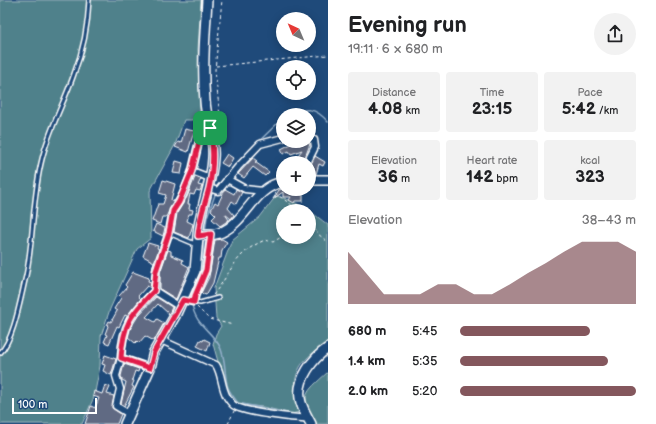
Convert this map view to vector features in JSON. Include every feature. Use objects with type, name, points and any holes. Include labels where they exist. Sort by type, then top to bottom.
[{"type":"main road","points":[[125,424],[150,368],[154,352],[181,304],[195,271],[198,222],[209,188],[214,158],[205,102],[203,58],[207,0]]},
{"type":"main road","points":[[316,180],[328,180]]},
{"type":"main road","points":[[197,240],[223,231],[235,223],[265,190],[276,185]]},
{"type":"main road","points":[[310,421],[300,398],[301,382],[314,361],[328,348]]},
{"type":"street","points":[[129,414],[116,408],[120,389],[116,376],[128,322],[135,310],[154,291],[156,271],[169,233],[173,211],[179,202],[192,171],[201,133],[210,126]]},
{"type":"street","points":[[209,188],[218,192],[260,144],[276,140]]},
{"type":"street","points":[[192,171],[210,178]]},
{"type":"street","points":[[228,180],[245,189],[265,190]]},
{"type":"street","points":[[154,291],[181,304],[194,302],[206,270],[211,234]]},
{"type":"street","points":[[161,340],[216,365],[226,395],[235,407],[310,421]]},
{"type":"street","points":[[121,358],[150,368]]},
{"type":"lane","points":[[0,353],[5,347],[13,331],[33,235],[37,181],[42,158],[50,134],[75,74],[82,49],[89,0]]},
{"type":"lane","points":[[169,233],[197,240]]},
{"type":"lane","points":[[194,302],[205,302],[218,298]]},
{"type":"path","points":[[210,126],[216,125],[220,117],[216,66],[222,0]]},
{"type":"path","points":[[216,66],[328,55]]},
{"type":"path","points":[[265,190],[278,194],[291,204]]},
{"type":"path","points":[[316,231],[328,242]]},
{"type":"path","points":[[205,302],[215,292],[229,270],[247,250],[265,240],[273,242],[276,240]]},
{"type":"path","points":[[194,302],[209,319],[233,324]]},
{"type":"path","points":[[228,424],[235,407]]},
{"type":"green space","points":[[0,0],[201,0],[198,49],[200,115],[195,116],[192,120],[184,120],[175,145],[150,191],[151,238],[137,249],[110,309],[101,336],[100,366],[94,397],[82,424],[0,424]]},
{"type":"green space","points":[[276,196],[297,204],[276,204],[276,244],[316,244],[316,216],[328,225],[328,343],[302,363],[298,371],[295,388],[299,412],[292,414],[263,407],[242,405],[235,402],[225,386],[213,344],[216,334],[221,326],[216,318],[214,288],[232,240],[260,217]]},
{"type":"green space","points":[[328,372],[328,424],[316,424],[307,407],[307,395],[309,390]]},
{"type":"building","points":[[185,129],[194,131],[188,152],[175,147],[178,142],[181,143]]},
{"type":"building","points":[[309,148],[306,156],[298,156],[302,150],[291,154],[289,151],[283,154],[281,149]]},
{"type":"building","points":[[227,154],[233,158],[228,167],[221,163]]},
{"type":"building","points":[[316,157],[325,162],[323,166],[319,164],[316,174]]},
{"type":"building","points":[[253,158],[257,161],[255,162],[269,172],[265,176],[253,167],[244,178],[238,174]]},
{"type":"building","points":[[176,161],[183,163],[181,174],[173,173]]},
{"type":"building","points":[[195,177],[201,179],[198,185],[202,186],[200,191],[196,190],[194,195],[190,194],[188,204],[190,204],[189,209],[193,210],[192,214],[189,214],[187,221],[193,224],[189,238],[174,232],[177,213],[187,197]]},
{"type":"building","points":[[163,180],[175,184],[171,200],[174,201],[166,217],[162,217],[160,224],[152,221],[158,204],[163,204],[166,195],[159,193]]},
{"type":"building","points":[[225,189],[234,194],[236,189],[242,192],[236,204],[232,201],[228,208],[234,215],[231,219],[225,214],[229,220],[220,226],[212,219],[216,215],[211,210],[215,202],[218,204]]},
{"type":"building","points":[[303,196],[303,201],[295,201],[294,203],[289,200],[291,197],[283,197]]},
{"type":"building","points":[[156,224],[165,228],[163,236],[153,231]]},
{"type":"building","points":[[222,239],[227,242],[222,250],[221,258],[219,258],[213,283],[206,295],[201,293],[209,277],[215,240]]},
{"type":"building","points":[[148,243],[158,246],[157,248],[159,249],[152,268],[154,262],[143,256]]},
{"type":"building","points":[[168,250],[171,251],[171,255],[183,260],[182,263],[189,267],[176,299],[160,289],[160,272]]},
{"type":"building","points":[[133,272],[149,278],[148,281],[151,282],[151,288],[147,286],[138,296],[141,299],[127,316],[125,315],[119,327],[117,326],[109,344],[104,342],[107,335],[105,334],[107,325],[109,321],[111,322],[117,311],[114,309],[121,298],[119,296],[127,287],[125,285]]},
{"type":"building","points":[[156,297],[172,307],[169,314],[158,304],[146,317],[155,322],[157,319],[164,323],[154,341],[145,336],[139,343],[137,341],[135,343],[128,337],[130,329],[138,316]]},
{"type":"building","points":[[204,339],[210,342],[207,351],[197,346],[200,340],[203,341]]},
{"type":"building","points":[[105,355],[116,359],[111,375],[103,371],[105,365],[102,364]]},
{"type":"building","points":[[124,364],[139,369],[138,372],[135,371],[132,380],[134,381],[132,386],[134,387],[124,406],[121,404],[126,382],[122,380],[121,376]]},
{"type":"building","points":[[105,385],[110,387],[107,394],[114,396],[112,408],[121,414],[117,424],[85,424],[91,406],[95,408],[99,398],[93,396],[94,391],[102,394]]},
{"type":"waterway","points":[[316,112],[328,122]]},
{"type":"waterway","points":[[222,181],[251,149],[276,125]]},
{"type":"waterway","points":[[205,232],[207,217],[216,192]]},
{"type":"waterway","points":[[195,289],[202,265],[204,240]]},
{"type":"waterway","points":[[192,304],[199,322],[219,345],[224,359],[228,387],[238,403],[292,414]]},
{"type":"route","points":[[209,124],[210,128],[213,139],[214,158],[209,188],[198,222],[198,236],[211,234],[206,270],[194,302],[183,300],[176,316],[154,352],[150,368],[121,358],[125,331],[135,310],[154,291],[156,271],[169,233],[173,211],[179,202],[192,171],[201,133],[209,124]]}]
